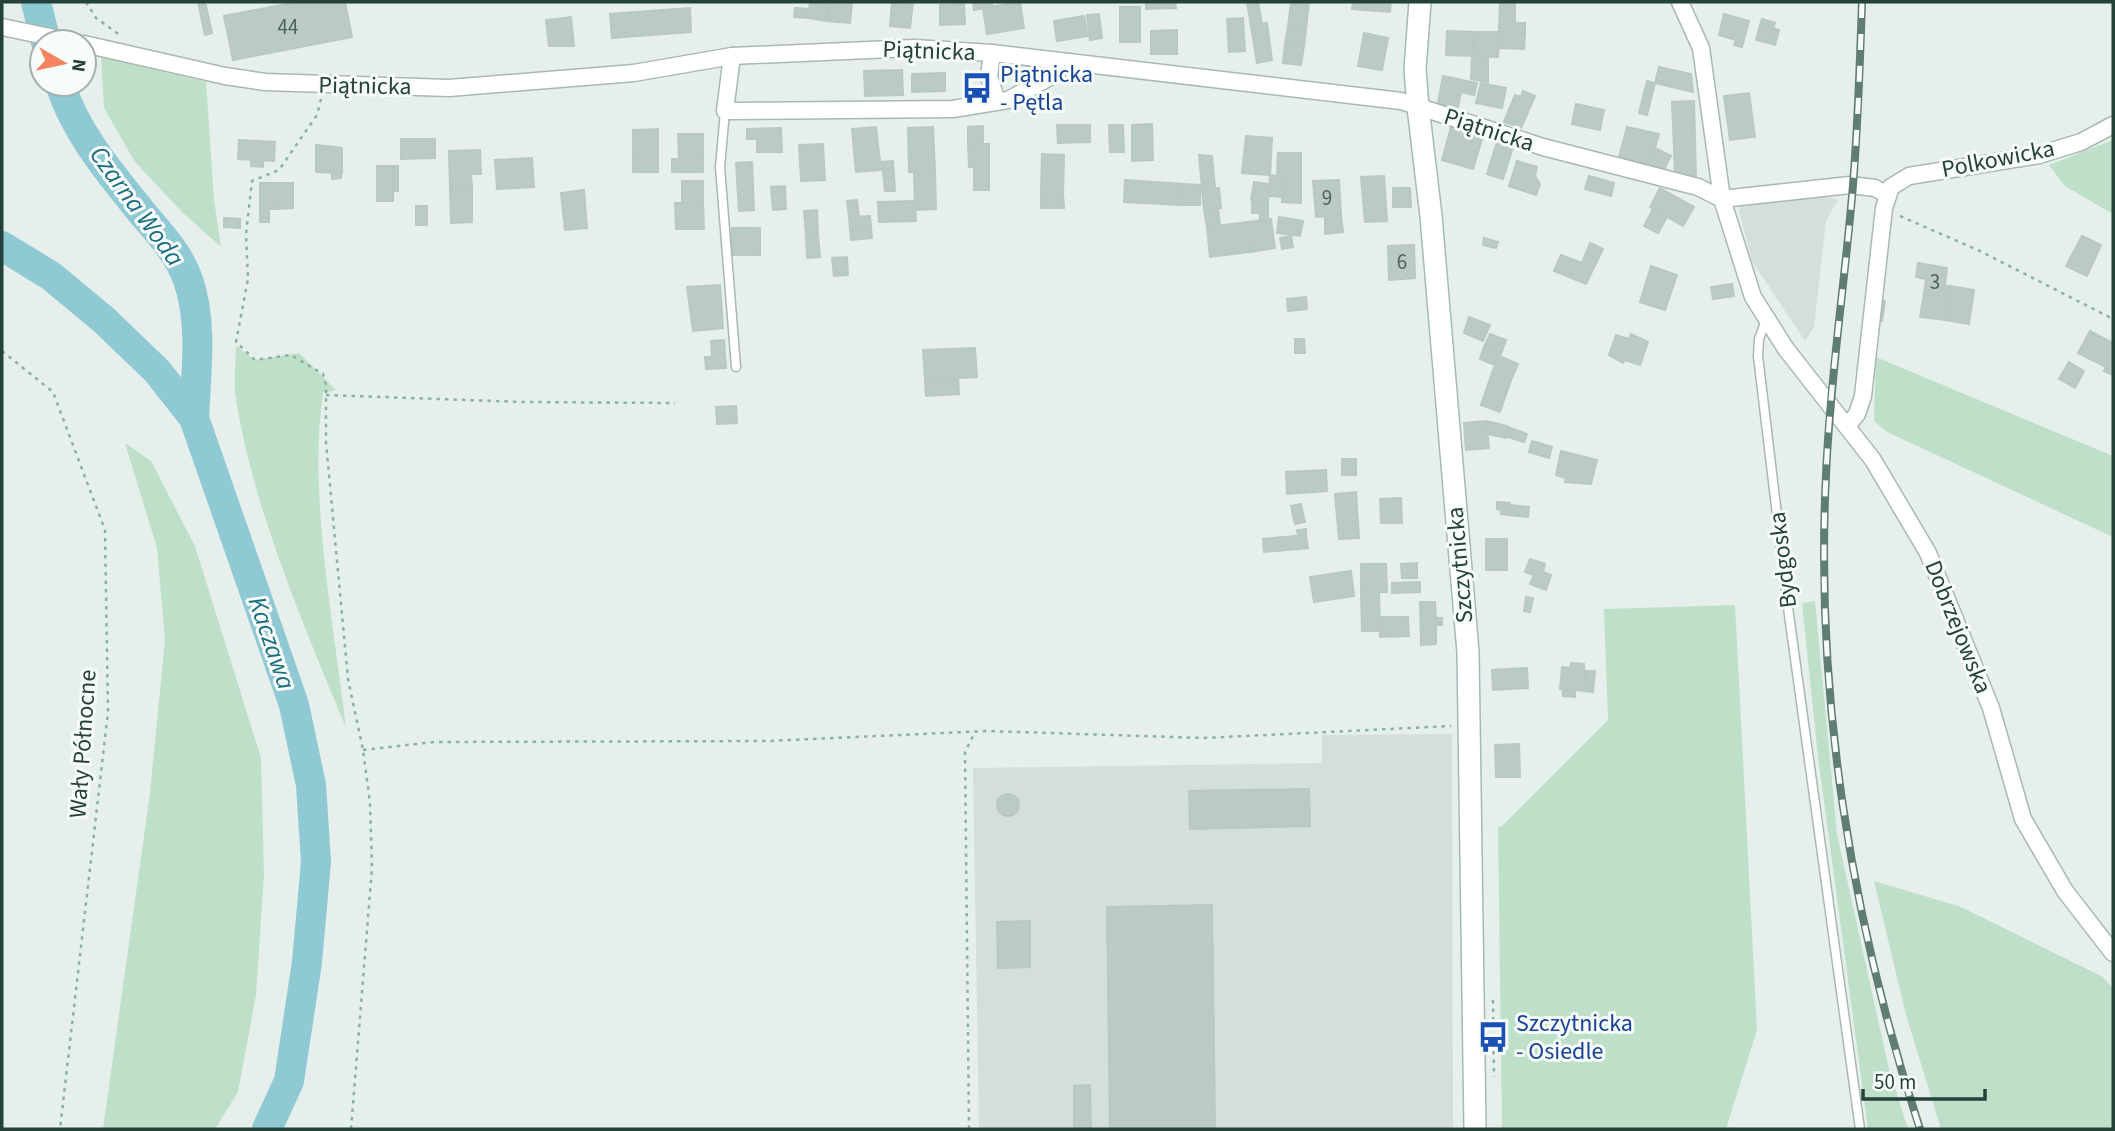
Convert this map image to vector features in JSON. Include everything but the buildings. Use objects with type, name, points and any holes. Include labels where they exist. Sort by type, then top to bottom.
[{"type":"street","name":"Szczytnicka","points":[[1420,2],[1415,69],[1431,216],[1468,652],[1475,1129]]},
{"type":"street","points":[[1680,2],[1701,48],[1722,200],[1753,297],[1766,320]]},
{"type":"street","points":[[2,27],[28,32]]},
{"type":"street","name":"Piątnicka","points":[[98,47],[225,76],[325,86],[449,88],[634,73],[732,56],[914,48],[992,53],[1401,101],[1542,148],[1698,187],[1722,200]]},
{"type":"street","points":[[992,53],[989,77],[997,101]]},
{"type":"street","points":[[732,56],[725,111],[953,109],[997,101],[1022,93],[1068,62]]},
{"type":"street","name":"Polkowicka","points":[[1885,201],[1898,180],[1909,176],[2039,155],[2081,142],[2113,125]]},
{"type":"street","points":[[1722,200],[1853,185],[1875,188],[1885,201],[1863,396],[1857,414],[1847,426]]},
{"type":"street","name":"Dobrzejowska","points":[[1766,320],[1873,460],[1928,554],[1990,708],[2023,819],[2065,891],[2113,953]]},
{"type":"lane","points":[[725,111],[720,167],[736,367]]},
{"type":"lane","name":"Bydgoska","points":[[1766,320],[1759,339],[1760,369],[1789,615],[1860,1129]]},
{"type":"path","points":[[86,2],[96,18],[134,45],[136,55]]},
{"type":"path","points":[[325,86],[317,115],[279,170],[252,181],[246,234],[248,279],[236,342],[255,360],[291,355],[323,374],[326,442],[348,679],[363,750],[370,803],[372,867],[351,1129]]},
{"type":"path","points":[[1885,201],[2113,319]]},
{"type":"path","name":"Wały Północne","points":[[2,351],[53,391],[105,530],[108,712],[60,1129]]},
{"type":"path","points":[[326,395],[537,402],[675,403]]},
{"type":"path","points":[[363,750],[434,742],[768,741],[975,732],[1204,738],[1471,725]]},
{"type":"path","points":[[969,1129],[965,752],[975,732]]},
{"type":"shaded area","points":[[1818,194],[1838,200],[1826,221],[1814,327],[1805,341],[1752,261],[1739,211],[1741,205]]},
{"type":"shaded area","points":[[1452,734],[1453,1129],[979,1129],[973,768],[1322,763],[1322,735]]},
{"type":"green space","points":[[101,57],[206,82],[214,199],[221,247],[183,213],[135,162],[104,108]]},
{"type":"green space","points":[[2113,140],[2113,214],[2065,186],[2049,165]]},
{"type":"green space","points":[[236,346],[255,360],[299,353],[336,390],[323,393],[319,474],[324,560],[346,728],[313,649],[254,482],[236,399]]},
{"type":"green space","points":[[1876,357],[2113,456],[2113,537],[1887,432],[1874,421]]},
{"type":"green space","points":[[125,443],[151,461],[195,546],[261,758],[264,875],[256,995],[238,1092],[215,1129],[103,1129],[150,793],[165,640],[157,548]]},
{"type":"green space","points":[[1815,601],[1837,834],[1888,1065],[1908,1129],[1868,1129],[1818,757],[1802,603]]},
{"type":"green space","points":[[1735,605],[1757,1030],[1726,1129],[1502,1129],[1498,827],[1608,720],[1604,609]]},
{"type":"green space","points":[[1874,881],[1961,907],[2103,977],[2113,989],[2113,1129],[1941,1129],[1906,1015]]},
{"type":"waterway","name":"Czarna Woda","points":[[36,2],[42,28]]},
{"type":"waterway","name":"Czarna Woda","points":[[65,98],[85,137],[168,245],[188,280],[193,296],[197,331],[194,418]]},
{"type":"waterway","name":"Kaczawa","points":[[2,246],[51,276],[104,320],[157,371],[194,418],[294,705],[311,785],[316,862],[307,962],[289,1081],[267,1129]]},
{"type":"railway","points":[[1862,2],[1853,185],[1828,439],[1824,558],[1826,641],[1843,806],[1857,888],[1875,970],[1920,1129]]},
{"type":"place","name":"Piątnicka - Pętla","points":[[977,88]]},
{"type":"place","name":"Szczytnicka - Osiedle","points":[[1493,1037]]}]
